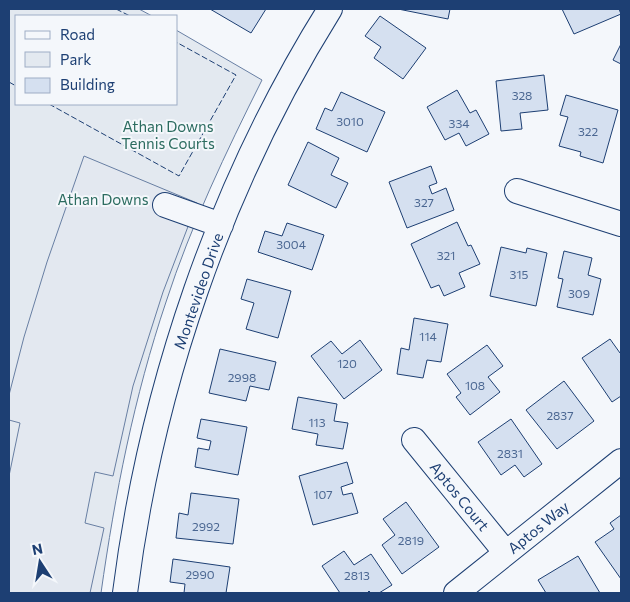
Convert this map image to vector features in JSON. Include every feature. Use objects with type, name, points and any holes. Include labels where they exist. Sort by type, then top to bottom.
[{"type":"street","name":"Montevideo Drive","points":[[125,593],[145,473],[166,387],[190,307],[221,225],[247,164],[278,101],[330,9]]},
{"type":"street","points":[[518,191],[621,224]]},
{"type":"street","points":[[166,205],[221,225]]},
{"type":"street","name":"Aptos Court","points":[[414,440],[506,553]]},
{"type":"street","name":"Aptos Way","points":[[456,593],[621,461]]},
{"type":"green space","name":"Athan Downs","points":[[9,9],[139,9],[150,15],[15,15],[15,105],[178,105],[178,31],[262,80],[222,162],[186,245],[155,338],[135,410],[119,482],[101,593],[9,593]]},
{"type":"shaded area","points":[[84,156],[197,203],[163,292],[133,386],[113,476],[95,472],[85,523],[104,528],[90,593],[9,593],[9,476],[20,423],[9,420],[9,395],[24,337],[47,262]]},
{"type":"building","points":[[210,9],[266,9],[251,33]]},
{"type":"building","points":[[398,9],[450,9],[448,19]]},
{"type":"building","points":[[562,9],[619,9],[621,14],[574,34]]},
{"type":"building","points":[[380,16],[426,48],[403,79],[374,58],[381,47],[365,36]]},
{"type":"building","points":[[621,44],[621,64],[613,60]]},
{"type":"building","points":[[544,75],[548,110],[520,113],[522,129],[501,131],[496,81]]},
{"type":"building","points":[[457,90],[470,113],[476,110],[489,134],[466,146],[459,133],[445,140],[427,107]]},
{"type":"building","points":[[341,92],[385,112],[367,152],[316,129],[325,108],[332,111]]},
{"type":"building","points":[[566,95],[618,110],[603,163],[580,156],[581,152],[559,146],[568,117],[560,115]]},
{"type":"building","points":[[308,142],[339,158],[331,175],[348,183],[336,208],[288,185]]},
{"type":"building","points":[[431,166],[437,183],[429,186],[432,194],[446,188],[454,210],[407,228],[389,182]]},
{"type":"building","points":[[457,222],[468,246],[471,245],[480,264],[459,273],[465,287],[444,296],[439,285],[431,288],[411,244]]},
{"type":"building","points":[[287,223],[324,235],[312,270],[258,252],[265,231],[282,236]]},
{"type":"building","points":[[501,247],[526,253],[527,248],[547,253],[536,306],[490,296]]},
{"type":"building","points":[[564,251],[592,258],[588,275],[601,279],[593,315],[557,307],[563,279],[558,278]]},
{"type":"building","points":[[247,279],[291,291],[278,338],[246,329],[254,303],[241,299]]},
{"type":"building","points":[[414,318],[448,324],[441,362],[427,360],[423,378],[397,374],[401,348],[409,350]]},
{"type":"building","points":[[610,339],[621,352],[621,396],[612,402],[582,358]]},
{"type":"building","points":[[360,340],[382,370],[344,399],[311,356],[331,341],[342,354]]},
{"type":"building","points":[[487,345],[503,366],[488,377],[500,392],[470,415],[456,397],[461,393],[447,374]]},
{"type":"building","points":[[220,349],[276,362],[269,390],[250,386],[246,401],[209,393]]},
{"type":"building","points":[[564,381],[594,421],[557,449],[526,410]]},
{"type":"building","points":[[298,397],[337,404],[334,421],[348,423],[343,449],[316,445],[318,434],[292,429]]},
{"type":"building","points":[[201,419],[247,427],[238,475],[195,467],[198,448],[209,450],[211,441],[197,438]]},
{"type":"building","points":[[511,419],[542,464],[524,477],[515,465],[501,475],[478,442]]},
{"type":"building","points":[[347,462],[353,483],[341,487],[343,495],[352,493],[358,513],[313,525],[299,476]]},
{"type":"building","points":[[191,493],[239,499],[233,544],[176,538],[179,513],[188,515]]},
{"type":"building","points":[[406,502],[439,547],[402,574],[382,545],[395,535],[383,519]]},
{"type":"building","points":[[621,515],[621,579],[595,542],[614,529],[610,523]]},
{"type":"building","points":[[344,551],[354,565],[371,554],[392,585],[379,593],[371,593],[369,591],[367,593],[340,593],[322,566]]},
{"type":"building","points":[[578,556],[600,593],[546,593],[538,580]]},
{"type":"building","points":[[173,559],[230,567],[226,593],[184,593],[185,584],[170,582]]},
{"type":"fence","points":[[116,9],[128,15]]},
{"type":"fence","points":[[51,105],[179,176],[236,75],[178,43]]},
{"type":"fence","points":[[9,82],[15,85]]},
{"type":"park label","name":"Athan Downs Tennis Courts","points":[[168,134]]}]
